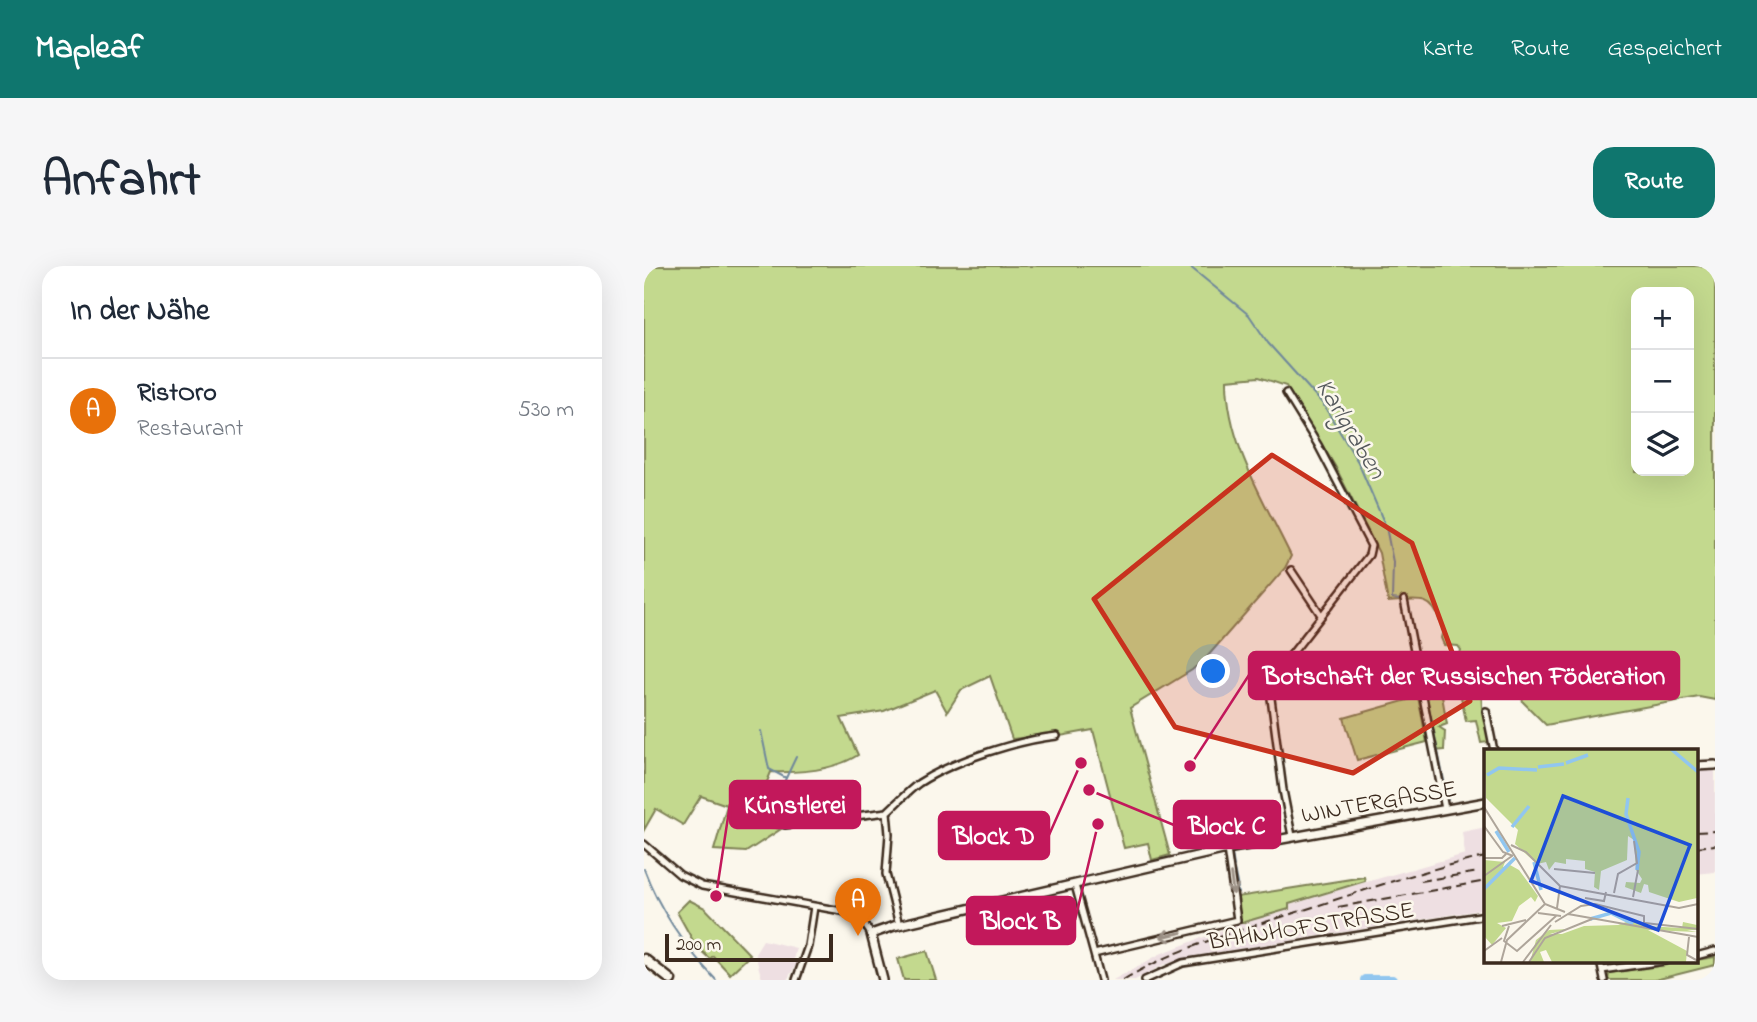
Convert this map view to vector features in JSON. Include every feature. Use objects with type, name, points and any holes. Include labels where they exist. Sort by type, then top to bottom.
[{"type":"main road","points":[[644,959],[671,980]]},
{"type":"street","points":[[1286,393],[1340,485],[1371,546],[1369,555],[1269,683],[1292,836]]},
{"type":"street","points":[[1292,570],[1321,615]]},
{"type":"street","points":[[1404,600],[1445,809]]},
{"type":"street","points":[[1486,711],[1494,749]]},
{"type":"street","points":[[785,825],[887,812],[919,783],[942,772],[1016,742],[1057,736]]},
{"type":"street","name":"WINTERGASSE","points":[[871,934],[899,925],[1227,849],[1484,802]]},
{"type":"street","points":[[887,812],[889,834],[886,874],[899,925]]},
{"type":"street","points":[[644,844],[674,871],[702,886],[857,916],[871,934],[883,980]]},
{"type":"street","points":[[1094,954],[1237,919],[1227,849]]},
{"type":"street","points":[[1076,885],[1101,980]]},
{"type":"street","points":[[796,980],[808,946],[814,907]]},
{"type":"street","name":"BAHNHOFSTRASSE","points":[[1144,980],[1183,963],[1484,915]]},
{"type":"street","points":[[1698,955],[1715,951]]},
{"type":"street","points":[[1603,976],[1661,962]]},
{"type":"highlighted area","points":[[1272,455],[1412,543],[1470,701],[1353,773],[1175,727],[1094,599]]},
{"type":"shaded area","points":[[1698,771],[1715,771],[1715,872],[1698,874]]},
{"type":"shaded area","points":[[1484,827],[1484,909],[1194,956],[1163,965],[1135,980],[1113,980],[1160,954],[1227,928],[1227,925],[1279,913],[1289,909],[1289,904],[1465,854],[1462,832]]},
{"type":"shaded area","points":[[763,940],[796,948],[793,960],[798,961],[787,980],[763,980],[755,953]]},
{"type":"green space","points":[[644,266],[1715,266],[1715,700],[1699,697],[1546,725],[1523,702],[1519,680],[1481,685],[1482,708],[1489,742],[1481,743],[1476,720],[1466,721],[1460,692],[1442,696],[1447,724],[1439,727],[1445,731],[1444,750],[1435,751],[1422,680],[1426,679],[1428,694],[1459,689],[1452,680],[1452,675],[1461,650],[1458,646],[1444,645],[1441,638],[1442,628],[1432,606],[1414,600],[1388,602],[1379,553],[1335,466],[1286,386],[1259,377],[1227,380],[1233,426],[1240,449],[1291,556],[1285,568],[1207,657],[1192,670],[1130,708],[1170,855],[1152,860],[1148,843],[1124,848],[1093,730],[1055,737],[1058,734],[1012,739],[990,676],[961,690],[947,712],[935,690],[884,711],[841,718],[858,755],[838,765],[816,770],[771,772],[762,794],[757,825],[781,829],[746,852],[714,850],[727,805],[701,796],[683,825],[656,809],[644,830]]},
{"type":"green space","points":[[1418,697],[1427,742],[1357,760],[1344,718]]},
{"type":"green space","points":[[1364,877],[1365,881],[1289,904],[1289,909],[1241,923],[1237,897]]},
{"type":"green space","points":[[689,900],[705,908],[750,955],[730,974],[713,956],[710,959],[696,946],[677,912]]},
{"type":"green space","points":[[927,951],[936,980],[904,980],[898,959]]},
{"type":"green space","points":[[1715,957],[1715,965],[1655,980],[1608,980],[1609,973],[1698,962],[1698,960]]},
{"type":"waterway","name":"Karlgraben","points":[[1189,266],[1249,315],[1268,343],[1323,404],[1358,462],[1386,527],[1393,562],[1392,599],[1402,600]]},
{"type":"waterway","name":"Karlgraben","points":[[1407,601],[1448,800]]},
{"type":"waterway","points":[[761,731],[769,769],[786,778],[781,790]]},
{"type":"waterway","points":[[786,778],[796,757]]},
{"type":"waterway","points":[[1232,854],[1234,866]]},
{"type":"waterway","points":[[644,869],[674,928],[716,980]]},
{"type":"waterway","points":[[1234,869],[1238,888]]},
{"type":"waterway","points":[[1365,980],[1392,980]]},
{"type":"railway","points":[[1698,832],[1715,831]]},
{"type":"railway","points":[[1698,847],[1715,845]]},
{"type":"railway","points":[[1123,980],[1167,957],[1236,931],[1418,874],[1484,857]]},
{"type":"railway","points":[[1420,881],[1479,872]]},
{"type":"railway","points":[[1338,907],[1484,881]]},
{"type":"place","name":"Block D","points":[[1081,763]]},
{"type":"place","name":"Botschaft der Russischen Föderation","points":[[1190,766]]},
{"type":"place","name":"Block C","points":[[1089,790]]},
{"type":"place","name":"Block B","points":[[1098,824]]},
{"type":"place","name":"Künstlerei","points":[[716,896]]},
{"type":"place","name":"RistOro","points":[[858,936]]}]
